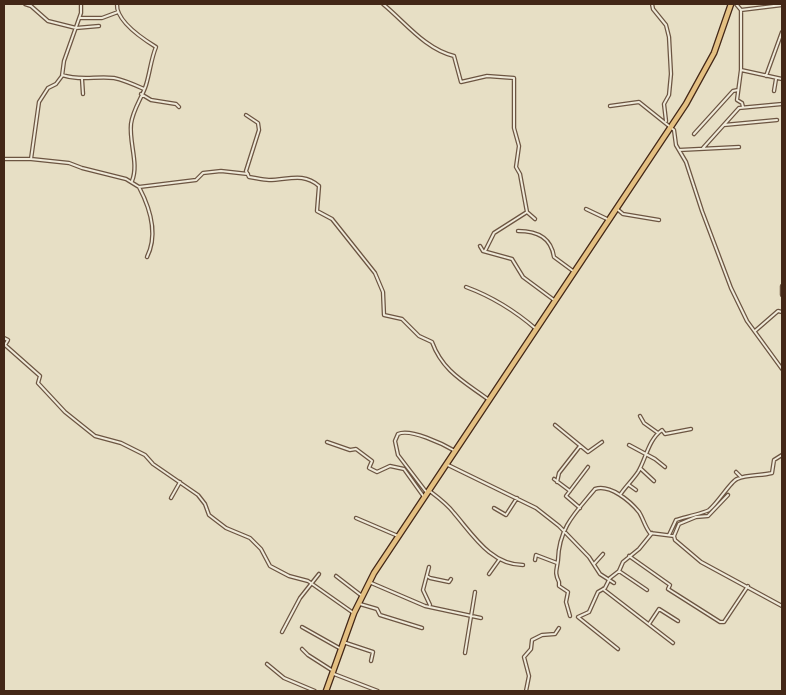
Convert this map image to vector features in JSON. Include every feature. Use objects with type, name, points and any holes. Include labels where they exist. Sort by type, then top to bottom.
[{"type":"highway","points":[[326,691],[354,613],[369,582],[670,127],[712,59],[731,4]]},
{"type":"street","points":[[25,4],[31,6],[48,21],[76,28],[99,26]]},
{"type":"street","points":[[31,159],[39,102],[48,88],[56,84],[62,75],[64,62],[80,18],[81,4]]},
{"type":"street","points":[[117,4],[118,12],[127,25],[156,47],[131,126],[131,154],[135,164],[132,181],[134,186],[196,180],[204,173],[222,170],[269,180],[296,176],[312,180],[319,186],[317,211],[332,219],[375,273],[383,292],[384,315],[402,319],[419,336],[432,342],[438,358],[451,372],[468,387],[489,400]]},
{"type":"street","points":[[383,4],[426,43],[446,54],[454,56],[461,82],[487,76],[514,78],[514,128],[519,146],[516,167],[520,174],[527,212],[535,219]]},
{"type":"street","points":[[652,4],[653,9],[666,25],[669,37],[671,74],[669,95],[664,104],[666,122]]},
{"type":"street","points":[[736,4],[741,10],[740,70],[737,100],[742,103],[743,108]]},
{"type":"street","points":[[741,10],[782,5]]},
{"type":"street","points":[[80,18],[102,18],[118,12]]},
{"type":"street","points":[[766,76],[782,32]]},
{"type":"street","points":[[740,70],[782,79]]},
{"type":"street","points":[[62,75],[82,79],[94,77],[117,78],[144,89]]},
{"type":"street","points":[[774,92],[776,78]]},
{"type":"street","points":[[82,79],[83,94]]},
{"type":"street","points":[[694,134],[733,91],[738,90]]},
{"type":"street","points":[[141,94],[152,100],[179,106]]},
{"type":"street","points":[[610,106],[639,102],[666,122],[675,132],[679,150],[686,162],[731,288],[747,321],[782,369]]},
{"type":"street","points":[[703,148],[739,108],[782,104]]},
{"type":"street","points":[[246,115],[258,124],[259,130],[246,171],[248,174]]},
{"type":"street","points":[[723,126],[777,120]]},
{"type":"street","points":[[679,150],[739,147]]},
{"type":"street","points":[[4,159],[31,159],[69,163],[132,181]]},
{"type":"street","points":[[139,187],[148,206],[152,223],[152,247],[147,257]]},
{"type":"street","points":[[586,209],[609,220]]},
{"type":"street","points":[[617,209],[623,214],[659,220]]},
{"type":"street","points":[[485,251],[494,233],[527,212]]},
{"type":"street","points":[[518,231],[533,232],[544,236],[553,249],[554,257],[575,272]]},
{"type":"street","points":[[480,246],[485,251],[512,259],[523,277],[556,301]]},
{"type":"street","points":[[782,286],[782,295]]},
{"type":"street","points":[[466,287],[489,296],[513,310],[536,330]]},
{"type":"street","points":[[755,331],[778,311],[782,312]]},
{"type":"street","points":[[4,338],[8,340],[5,345],[40,376],[38,383],[66,412],[95,436],[122,443],[145,455],[153,464],[202,498],[209,515],[226,528],[250,538],[263,553],[270,566],[289,576],[313,584],[354,613]]},
{"type":"street","points":[[640,416],[644,423],[658,433]]},
{"type":"street","points":[[555,426],[589,452],[602,442]]},
{"type":"street","points":[[620,495],[640,468],[653,439],[658,433],[662,430],[666,434],[691,429]]},
{"type":"street","points":[[395,441],[401,432],[433,440],[455,451]]},
{"type":"street","points":[[392,438],[395,441],[398,455],[426,494]]},
{"type":"street","points":[[327,442],[363,453],[372,461],[369,468],[377,472],[390,466],[404,469],[426,494],[453,511],[472,537],[499,559],[523,565]]},
{"type":"street","points":[[629,444],[665,467]]},
{"type":"street","points":[[558,482],[559,473],[580,446]]},
{"type":"street","points":[[669,535],[676,520],[696,513],[707,512],[723,498],[732,482],[742,478],[772,473],[774,460],[782,455]]},
{"type":"street","points":[[446,465],[536,508],[563,530],[594,564],[600,574],[614,582]]},
{"type":"street","points":[[580,508],[566,496],[588,467]]},
{"type":"street","points":[[640,468],[654,481]]},
{"type":"street","points":[[736,472],[742,478]]},
{"type":"street","points":[[554,479],[570,491]]},
{"type":"street","points":[[171,498],[180,482]]},
{"type":"street","points":[[629,485],[636,490]]},
{"type":"street","points":[[570,616],[566,602],[568,592],[559,586],[555,574],[563,530],[597,488],[605,488],[620,495],[640,514],[648,530],[652,533],[674,536]]},
{"type":"street","points":[[728,495],[708,516],[696,517],[678,524],[674,536],[675,540],[701,562],[782,606]]},
{"type":"street","points":[[494,508],[506,514],[518,498]]},
{"type":"street","points":[[356,518],[398,537]]},
{"type":"street","points":[[618,648],[578,617],[588,612],[598,592],[619,571],[620,565],[652,533]]},
{"type":"street","points":[[594,564],[603,554]]},
{"type":"street","points":[[535,560],[536,555],[557,564]]},
{"type":"street","points":[[629,556],[670,585],[668,589],[720,622],[724,622],[748,586]]},
{"type":"street","points":[[489,574],[499,559]]},
{"type":"street","points":[[429,567],[423,590],[430,606]]},
{"type":"street","points":[[619,571],[647,590]]},
{"type":"street","points":[[282,632],[300,598],[313,584],[319,574]]},
{"type":"street","points":[[336,576],[362,596]]},
{"type":"street","points":[[427,576],[445,582],[449,582],[450,579]]},
{"type":"street","points":[[369,582],[424,606],[481,618]]},
{"type":"street","points":[[603,589],[674,643]]},
{"type":"street","points":[[465,653],[475,592]]},
{"type":"street","points":[[358,604],[377,609],[380,615],[389,619],[422,628]]},
{"type":"street","points":[[648,624],[659,610],[678,621]]},
{"type":"street","points":[[302,627],[341,649]]},
{"type":"street","points":[[526,691],[529,676],[524,656],[531,650],[532,640],[542,635],[556,634],[559,628]]},
{"type":"street","points":[[344,642],[373,652],[371,661]]},
{"type":"street","points":[[302,648],[308,655],[333,672],[378,691]]},
{"type":"street","points":[[267,664],[284,678],[315,691]]}]
